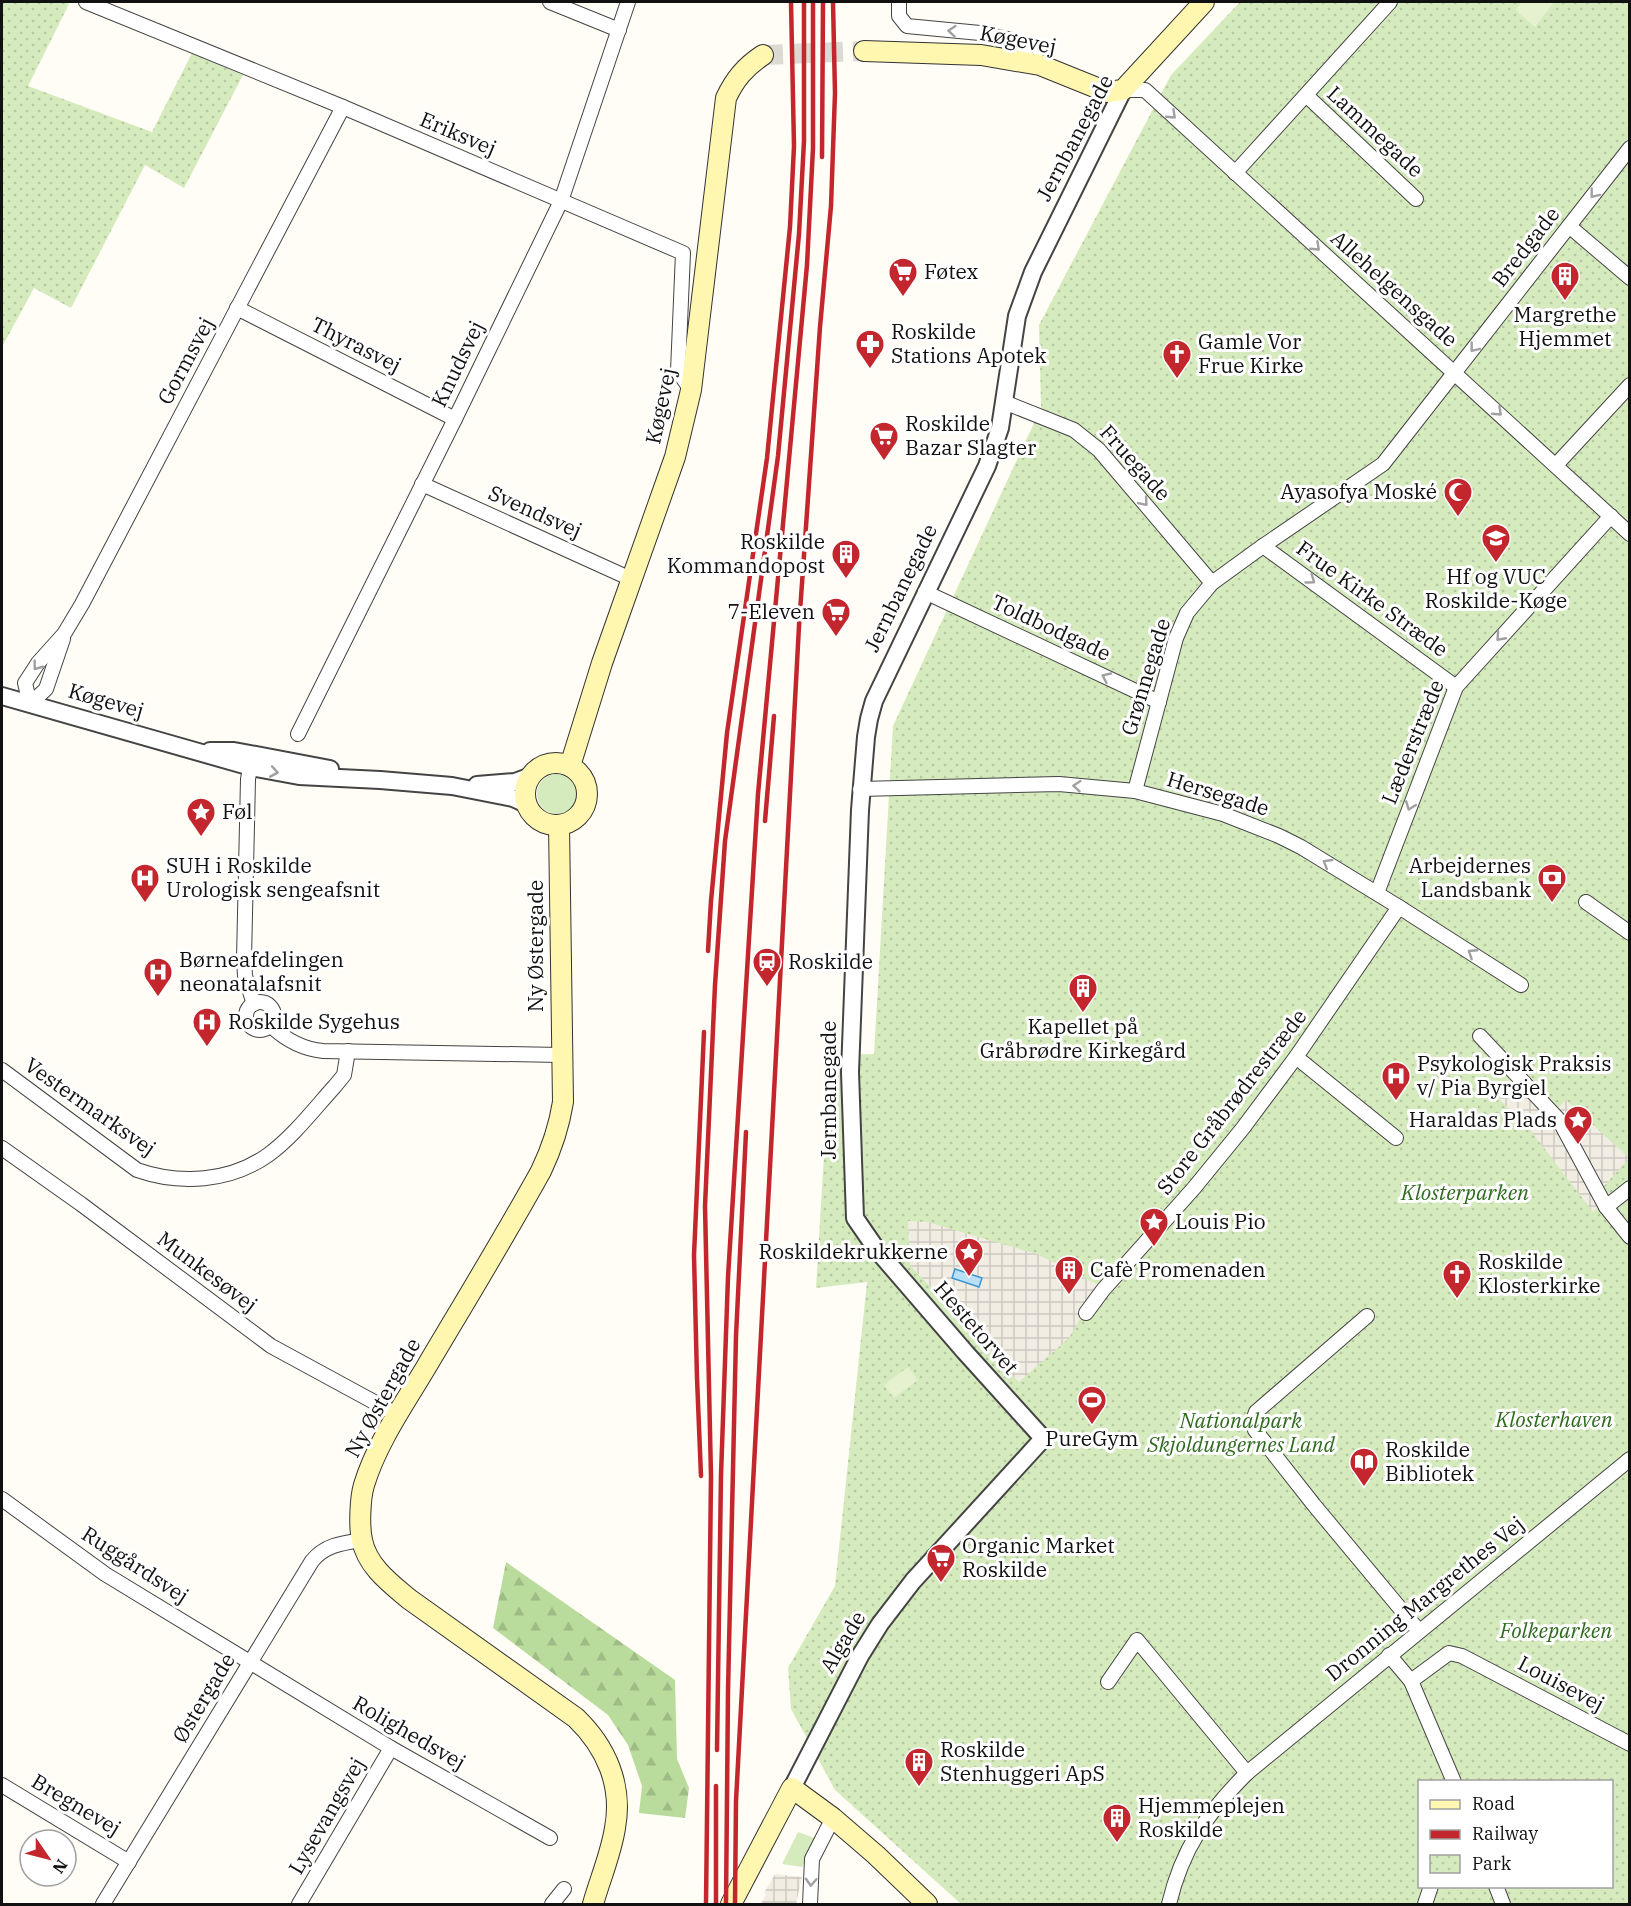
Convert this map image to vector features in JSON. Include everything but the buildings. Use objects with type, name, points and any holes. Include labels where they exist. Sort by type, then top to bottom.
[{"type":"main road","name":"Jernbanegade","points":[[1123,90],[1204,2]]},
{"type":"main road","name":"Køgevej","points":[[864,51],[981,55],[1040,65],[1107,92],[1123,90]]},
{"type":"main road","name":"Køgevej","points":[[570,766],[596,680],[675,457],[691,390],[726,98],[733,82],[745,68],[763,55]]},
{"type":"main road","points":[[559,763],[570,766],[583,777],[587,788],[587,800],[579,815],[570,822],[559,825],[539,820],[526,801],[526,788],[531,776],[538,768],[548,764],[559,763]]},
{"type":"main road","name":"Ny Østergade","points":[[559,825],[563,1102],[559,1125],[553,1146],[520,1209],[398,1414],[373,1462],[363,1487],[361,1518],[362,1540],[371,1562],[386,1580],[409,1599],[576,1718],[591,1732],[602,1749],[613,1778],[617,1808],[615,1828],[593,1905]]},
{"type":"main road","points":[[792,1788],[833,1818],[876,1855],[927,1905]]},
{"type":"main road","name":"Algade","points":[[731,1905],[792,1788]]},
{"type":"street","name":"Eriksvej","points":[[86,2],[344,107],[682,253],[678,371],[691,390]]},
{"type":"street","points":[[550,2],[619,30]]},
{"type":"street","name":"Knudsvej","points":[[298,734],[561,201],[628,2]]},
{"type":"street","points":[[899,2],[899,16],[907,26],[980,33],[1012,40],[1030,50],[1040,65]]},
{"type":"street","name":"Lammegade","points":[[1235,173],[1390,2]]},
{"type":"street","name":"Allehelgensgade","points":[[1123,90],[1145,90],[1629,534]]},
{"type":"street","name":"Jernbanegade","points":[[877,1250],[855,1218],[850,1072],[860,789],[867,728],[874,701],[987,466],[1000,428],[1017,316],[1024,294],[1123,90]]},
{"type":"street","name":"Lammegade","points":[[1306,95],[1416,199]]},
{"type":"street","name":"Gormsvej","points":[[30,705],[46,689],[64,634],[344,107]]},
{"type":"street","name":"Bredgade","points":[[1455,373],[1629,148]]},
{"type":"street","points":[[1569,226],[1629,278]]},
{"type":"street","name":"Thyrasvej","points":[[237,308],[455,419]]},
{"type":"street","name":"Grønnegade","points":[[1135,791],[1176,638],[1187,613],[1212,583],[1383,464],[1455,373]]},
{"type":"street","points":[[1556,465],[1629,385]]},
{"type":"street","name":"Fruegade","points":[[1004,402],[1074,430],[1087,439],[1099,450],[1212,583]]},
{"type":"street","name":"Svendsvej","points":[[422,484],[631,579]]},
{"type":"street","name":"Læderstræde","points":[[1377,893],[1456,687],[1611,516]]},
{"type":"street","name":"Frue Kirke Stræde","points":[[1263,546],[1456,687]]},
{"type":"street","name":"Toldbodgade","points":[[925,592],[1159,702]]},
{"type":"street","name":"Gormsvej","points":[[30,705],[25,682],[38,663],[64,634]]},
{"type":"street","name":"Køgevej","points":[[2,696],[197,751],[230,763],[252,761],[299,776],[452,786],[513,798],[528,807]]},
{"type":"street","points":[[252,761],[249,779],[244,959],[245,976],[254,1004]]},
{"type":"street","name":"Køgevej","points":[[452,786],[515,782],[531,776]]},
{"type":"street","name":"Hersegade","points":[[860,789],[1059,784],[1135,791],[1223,814],[1279,836],[1400,907],[1521,985]]},
{"type":"street","points":[[1586,902],[1629,933]]},
{"type":"street","name":"Store Gråbrødrestræde","points":[[1086,1313],[1110,1282],[1194,1188],[1296,1058],[1400,907]]},
{"type":"street","points":[[261,1002],[272,1008],[274,1015],[271,1026],[260,1030],[249,1025],[246,1013],[254,1004],[261,1002]]},
{"type":"street","points":[[271,1026],[289,1041],[310,1050],[561,1055]]},
{"type":"street","points":[[1480,1036],[1559,1120],[1606,1207],[1629,1238]]},
{"type":"street","name":"Vestermarksvej","points":[[2,1070],[137,1170],[167,1179],[199,1179],[225,1175],[251,1165],[269,1154],[344,1075],[348,1051]]},
{"type":"street","points":[[1296,1058],[1396,1138]]},
{"type":"street","name":"Munkesøvej","points":[[2,1148],[271,1346],[398,1414]]},
{"type":"street","points":[[1606,1207],[1629,1188]]},
{"type":"street","name":"Hestetorvet","points":[[877,1250],[1041,1436]]},
{"type":"street","points":[[1367,1316],[1256,1412],[1252,1421],[1255,1430],[1314,1505],[1419,1631]]},
{"type":"street","name":"Algade","points":[[792,1788],[860,1656],[880,1624],[914,1581],[1037,1447],[1041,1436]]},
{"type":"street","name":"Dronning Margrethes Vej","points":[[1168,1905],[1182,1860],[1196,1833],[1218,1802],[1247,1773],[1629,1459]]},
{"type":"street","name":"Ruggårdsvej","points":[[2,1499],[105,1574],[250,1661]]},
{"type":"street","name":"Østergade","points":[[103,1905],[305,1570],[319,1552],[333,1545],[362,1540]]},
{"type":"street","points":[[1108,1682],[1137,1640],[1247,1773]]},
{"type":"street","name":"Louisevej","points":[[1412,1681],[1449,1653],[1462,1656],[1629,1744]]},
{"type":"street","points":[[1389,1655],[1412,1681],[1453,1780]]},
{"type":"street","name":"Rolighedsvej","points":[[250,1661],[391,1748],[549,1838]]},
{"type":"street","name":"Lysevangsvej","points":[[299,1905],[391,1748]]},
{"type":"street","name":"Bregnevej","points":[[2,1785],[129,1862]]},
{"type":"street","points":[[810,1905],[812,1859],[833,1818]]},
{"type":"street","points":[[1425,1905],[1431,1888]]},
{"type":"street","points":[[1496,1888],[1503,1905]]},
{"type":"street","points":[[552,1905],[564,1889]]},
{"type":"green space","points":[[2,2],[64,2],[69,4],[28,86],[152,132],[192,53],[243,75],[184,188],[145,165],[71,308],[34,288],[2,347]]},
{"type":"green space","name":"Nationalpark Skjoldungernes Land","points":[[1240,2],[1629,2],[1629,1904],[961,1904],[835,1790],[791,1709],[788,1668],[835,1586],[867,1282],[816,1288],[830,1055],[874,1054],[893,726],[1041,408],[1039,325],[1171,75]]},
{"type":"green space","points":[[1522,2],[1554,2],[1535,27],[1515,10]]},
{"type":"green space","points":[[557,774],[565,775],[571,780],[576,786],[576,802],[571,808],[565,813],[557,814],[549,813],[543,808],[538,802],[537,794],[538,786],[543,780],[549,775]]},
{"type":"green space","points":[[908,1367],[918,1380],[894,1398],[884,1385]]},
{"type":"green space","points":[[506,1562],[675,1680],[677,1759],[689,1788],[685,1818],[639,1813],[642,1786],[628,1745],[608,1715],[493,1628]]},
{"type":"green space","points":[[798,1832],[817,1839],[802,1867],[782,1864]]},
{"type":"shaded area","name":"Haraldas Plads","points":[[1525,1071],[1558,1108],[1566,1100],[1629,1158],[1605,1185],[1596,1191],[1599,1206],[1593,1212],[1531,1131],[1499,1099]]},
{"type":"shaded area","points":[[908,1221],[927,1222],[1037,1254],[1099,1285],[1069,1338],[1019,1382],[910,1265]]},
{"type":"shaded area","points":[[775,1874],[802,1877],[796,1904],[761,1904],[766,1894],[764,1893]]},
{"type":"water","points":[[955,1269],[982,1278],[979,1287],[952,1278]]},
{"type":"tunnel","points":[[763,55],[864,51]]},
{"type":"railway","points":[[708,951],[727,733],[767,458],[790,227],[794,146],[791,2]]},
{"type":"railway","points":[[706,1904],[711,1476],[705,1206],[715,985],[725,841],[778,456],[799,234],[804,141],[804,2]]},
{"type":"railway","points":[[717,1750],[721,1475],[728,1277],[758,794],[807,265],[813,148],[813,2]]},
{"type":"railway","points":[[822,157],[823,2]]},
{"type":"railway","points":[[735,1904],[736,1801],[799,626],[831,206],[835,93],[833,2]]},
{"type":"railway","points":[[765,821],[774,716]]},
{"type":"railway","points":[[701,1476],[694,1255],[704,1032]]},
{"type":"railway","points":[[726,1904],[736,1336],[746,1132]]},
{"type":"railway","points":[[716,1786],[716,1904]]},
{"type":"place","name":"Føtex","points":[[903,298]]},
{"type":"place","name":"Margrethe Hjemmet","points":[[1565,302]]},
{"type":"place","name":"Roskilde Stations Apotek","points":[[870,370]]},
{"type":"place","name":"Gamle Vor Frue Kirke","points":[[1177,380]]},
{"type":"place","name":"Roskilde Bazar Slagter","points":[[884,462]]},
{"type":"place","name":"Ayasofya Moské","points":[[1458,518]]},
{"type":"place","name":"Hf og VUC Roskilde-Køge","points":[[1496,564]]},
{"type":"place","name":"Roskilde Kommandopost","points":[[846,580]]},
{"type":"place","name":"7-Eleven","points":[[836,638]]},
{"type":"place","name":"Føl","points":[[201,838]]},
{"type":"place","name":"SUH i Roskilde Urologisk sengeafsnit","points":[[145,904]]},
{"type":"place","name":"Arbejdernes Landsbank","points":[[1552,904]]},
{"type":"place","name":"Roskilde","points":[[767,988]]},
{"type":"place","name":"Børneafdelingen neonatalafsnit","points":[[158,998]]},
{"type":"place","name":"Kapellet på Gråbrødre Kirkegård","points":[[1083,1014]]},
{"type":"place","name":"Roskilde Sygehus","points":[[207,1048]]},
{"type":"place","name":"Psykologisk Praksis v/ Pia Byrgiel","points":[[1396,1102]]},
{"type":"place","name":"Haraldas Plads","points":[[1578,1146]]},
{"type":"place","name":"Louis Pio","points":[[1154,1248]]},
{"type":"place","name":"Roskildekrukkerne","points":[[969,1278]]},
{"type":"place","name":"Cafè Promenaden","points":[[1069,1296]]},
{"type":"place","name":"Roskilde Klosterkirke","points":[[1457,1300]]},
{"type":"place","name":"PureGym","points":[[1092,1426]]},
{"type":"place","name":"Roskilde Bibliotek","points":[[1364,1488]]},
{"type":"place","name":"Organic Market Roskilde","points":[[941,1584]]},
{"type":"place","name":"Roskilde Stenhuggeri ApS","points":[[919,1788]]},
{"type":"place","name":"Hjemmeplejen Roskilde","points":[[1117,1844]]},
{"type":"park label","name":"Klosterparken","points":[[1465,1193]]},
{"type":"park label","name":"Klosterhaven","points":[[1554,1420]]},
{"type":"park label","name":"Folkeparken","points":[[1556,1631]]}]
